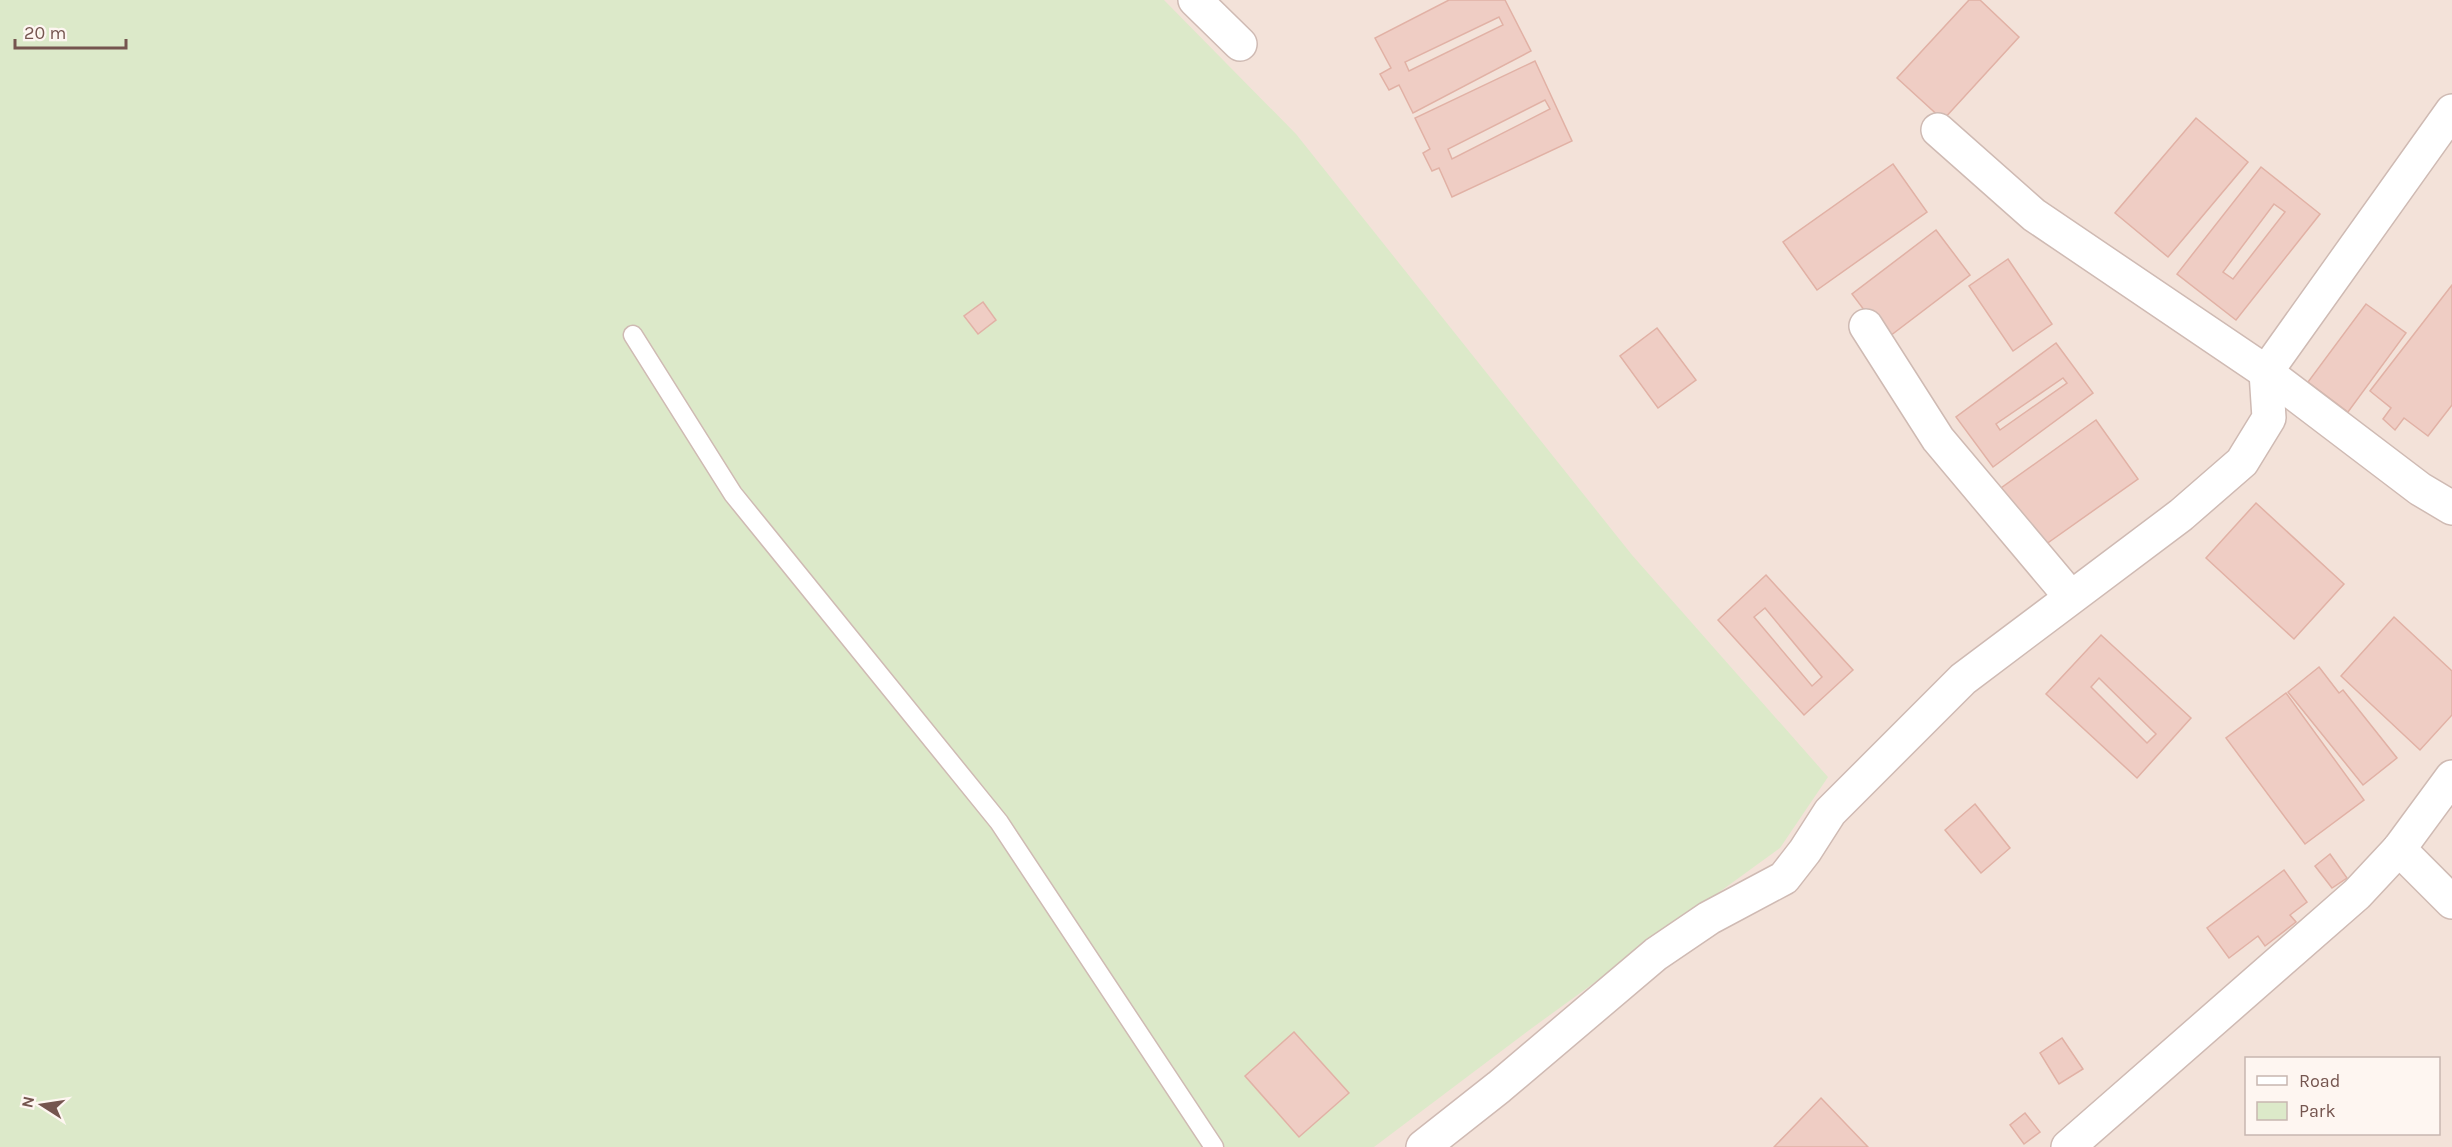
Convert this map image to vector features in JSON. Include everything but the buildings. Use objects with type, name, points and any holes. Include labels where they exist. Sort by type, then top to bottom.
[{"type":"street","points":[[1195,0],[1240,44]]},
{"type":"street","points":[[1423,1147],[1499,1087],[1656,954],[1709,918],[1784,878],[1830,812],[1963,679],[2070,596],[2181,515],[2242,462],[2269,418],[2266,372],[2452,111]]},
{"type":"street","points":[[1938,130],[2034,215],[2266,372],[2420,489],[2452,508]]},
{"type":"street","points":[[1866,326],[1938,439],[2070,596]]},
{"type":"street","points":[[2068,1147],[2357,894],[2399,849],[2452,777]]},
{"type":"street","points":[[2399,849],[2452,902]]},
{"type":"lane","points":[[633,335],[733,494],[999,822],[1214,1147]]},
{"type":"shaded area","points":[[0,0],[2452,0],[2452,1147],[0,1147]]},
{"type":"green space","points":[[0,0],[1164,0],[1296,134],[1632,555],[1828,777],[1780,848],[1532,1028],[1374,1147],[0,1147]]}]
